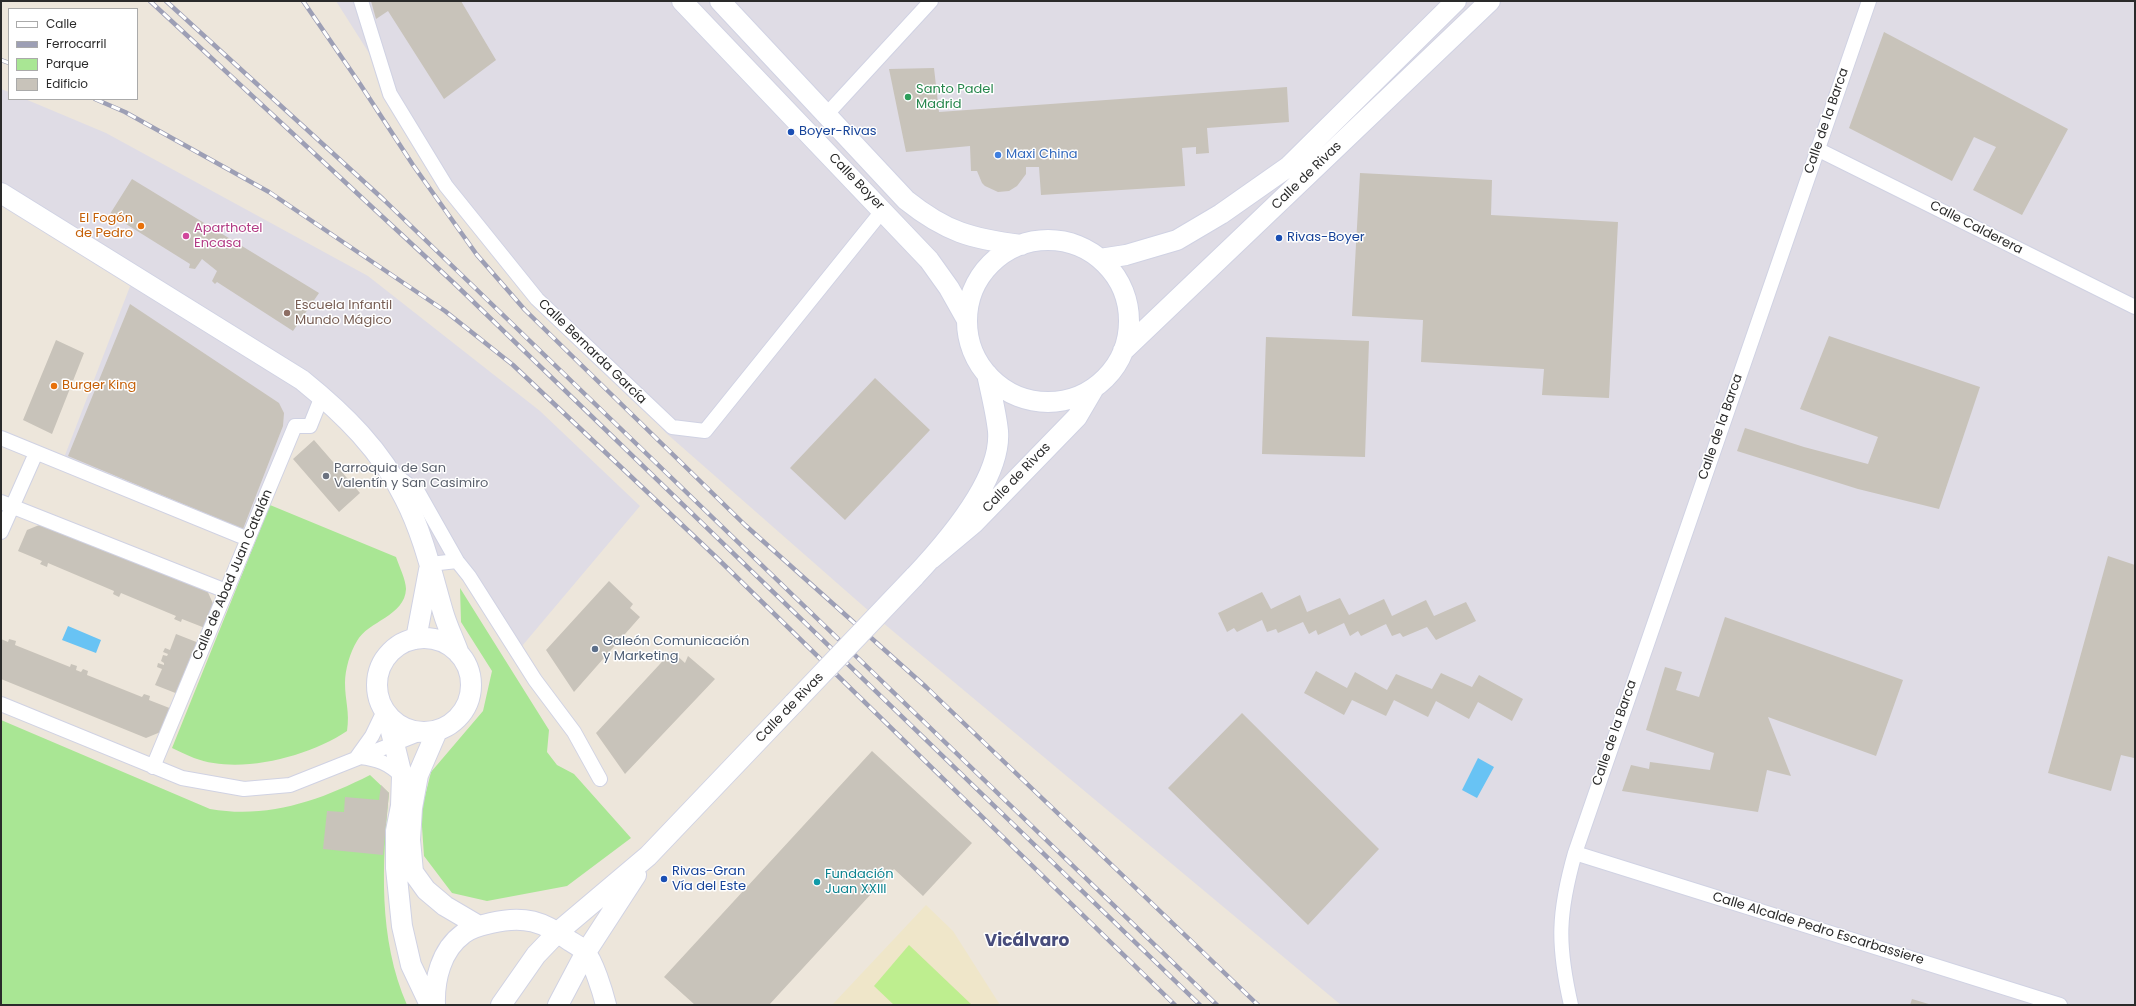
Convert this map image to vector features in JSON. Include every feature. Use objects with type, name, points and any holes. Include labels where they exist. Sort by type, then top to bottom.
[{"type":"main road","name":"Calle Boyer","points":[[682,1],[883,210],[929,260],[949,288],[967,320]]},
{"type":"main road","name":"Calle Boyer","points":[[720,1],[906,200],[926,216],[953,230],[983,240],[1022,244]]},
{"type":"main road","name":"Calle de Rivas","points":[[1100,259],[1126,255],[1177,240],[1261,187],[1288,167],[1456,1]]},
{"type":"main road","name":"Calle de Rivas","points":[[1123,351],[1490,1]]},
{"type":"main road","points":[[1,193],[302,380],[343,414],[375,451],[406,499],[430,564],[443,612],[470,678],[470,692],[467,705],[459,716],[449,725],[429,732],[408,730],[396,724],[385,713]]},
{"type":"main road","points":[[1035,241],[1062,241],[1088,251],[1100,259],[1116,278],[1126,301],[1129,326],[1123,351],[1112,372],[1094,388],[1067,400],[1038,402],[1010,392],[987,374],[972,349],[967,320],[971,298],[980,277],[996,260],[1022,244],[1035,241]]},
{"type":"main road","name":"Calle de Rivas","points":[[501,1005],[536,956],[558,932],[648,856],[931,559],[966,514],[993,466],[998,432],[987,374]]},
{"type":"main road","name":"Calle de Rivas","points":[[931,559],[974,523],[1077,416],[1094,388]]},
{"type":"main road","points":[[416,639],[430,564]]},
{"type":"main road","points":[[430,1005],[410,965],[398,896],[396,831],[401,806],[402,776],[395,742],[378,697],[377,681],[380,666],[389,653],[401,644],[416,639],[432,639],[447,644],[459,654]]},
{"type":"main road","points":[[429,732],[418,775],[412,808],[410,840],[413,872],[426,890],[445,906],[479,926]]},
{"type":"main road","name":"Calle de Rivas","points":[[558,1005],[586,952],[648,856]]},
{"type":"main road","points":[[435,1005],[434,991],[438,972],[452,946],[463,934],[479,926],[508,919],[538,922],[558,932],[586,952],[603,991],[606,1005]]},
{"type":"street","name":"Calle Bernarda García","points":[[361,1],[390,94],[446,186],[537,299],[672,427],[704,431],[883,210]]},
{"type":"street","points":[[827,114],[932,1]]},
{"type":"street","name":"Calle de la Barca","points":[[1571,1005],[1563,971],[1561,917],[1566,887],[1575,853],[1869,1]]},
{"type":"street","name":"Calle Calderera","points":[[1817,149],[2135,307]]},
{"type":"street","name":"Calle de Abad Juan Catalán","points":[[153,767],[295,426],[310,426],[322,396]]},
{"type":"street","points":[[1,438],[248,539]]},
{"type":"street","points":[[1,532],[7,504],[36,453]]},
{"type":"street","points":[[389,471],[418,492],[457,561],[469,576],[535,680],[574,732],[600,779]]},
{"type":"street","points":[[7,504],[226,591]]},
{"type":"street","points":[[430,564],[457,561]]},
{"type":"street","points":[[1,704],[182,778],[244,789],[290,785],[395,742],[429,732]]},
{"type":"street","points":[[357,757],[372,736],[385,713]]},
{"type":"street","points":[[357,757],[383,761],[390,764],[402,776]]},
{"type":"street","name":"Calle Alcalde Pedro Escarbassiere","points":[[1575,853],[2060,1005]]},
{"type":"shaded area","points":[[336,1],[2135,1],[2135,1005],[1341,1005],[870,612],[666,433],[478,225]]},
{"type":"shaded area","points":[[1,89],[8,92],[8,100],[27,100],[106,133],[368,276],[540,411],[640,506],[517,652],[457,561],[430,564],[405,499],[322,396],[310,426],[295,426],[248,539],[62,463],[134,276],[1,193]]},
{"type":"shaded area","points":[[926,905],[953,931],[1000,1005],[832,1005]]},
{"type":"green space","points":[[270,505],[396,557],[406,585],[404,598],[393,612],[362,634],[352,650],[348,661],[345,678],[348,718],[347,731],[313,749],[273,761],[231,765],[212,763],[194,758],[172,748]]},
{"type":"green space","points":[[460,588],[549,730],[547,752],[557,765],[574,774],[631,838],[567,886],[487,901],[452,893],[424,856],[421,812],[431,772],[483,711],[492,671],[461,622]]},
{"type":"green space","points":[[1,720],[210,809],[252,812],[292,806],[332,793],[370,775],[389,793],[385,847],[384,900],[391,954],[407,1005],[1,1005]]},
{"type":"green space","points":[[909,945],[972,1005],[894,1005],[874,986]]},
{"type":"water","points":[[68,626],[101,640],[96,653],[62,640]]},
{"type":"water","points":[[1478,758],[1494,767],[1477,798],[1462,790]]},
{"type":"building","points":[[371,1],[461,1],[496,60],[444,99],[388,11],[376,19]]},
{"type":"building","points":[[1884,32],[2068,129],[2022,215],[1973,190],[1996,147],[1974,137],[1952,181],[1849,128]]},
{"type":"building","points":[[934,68],[939,112],[1287,87],[1289,122],[1207,128],[1209,153],[1196,154],[1196,147],[1182,148],[1185,186],[1041,195],[1039,167],[1026,167],[1026,174],[1017,186],[1009,191],[998,192],[982,183],[977,171],[971,171],[970,146],[906,152],[889,69]]},
{"type":"building","points":[[1360,173],[1492,180],[1491,215],[1618,222],[1609,398],[1542,395],[1544,369],[1421,362],[1423,320],[1352,316]]},
{"type":"building","name":"Aparthotel Encasa","points":[[132,179],[319,293],[293,331],[217,282],[215,284],[212,281],[217,271],[202,259],[195,269],[189,268],[190,264],[110,214]]},
{"type":"building","points":[[130,304],[279,403],[284,413],[283,426],[243,529],[68,456]]},
{"type":"building","points":[[1829,336],[1980,387],[1939,509],[1858,489],[1737,451],[1745,428],[1804,447],[1868,464],[1878,437],[1800,409]]},
{"type":"building","points":[[1266,337],[1369,341],[1365,457],[1262,454]]},
{"type":"building","name":"Burger King","points":[[56,340],[84,353],[52,434],[23,420]]},
{"type":"building","points":[[875,378],[930,430],[845,520],[790,468]]},
{"type":"building","name":"Parroquia de San Valentín y San Casimiro","points":[[314,440],[360,493],[339,512],[293,459]]},
{"type":"building","points":[[44,523],[207,590],[214,606],[205,628],[182,619],[181,622],[174,619],[176,616],[121,593],[119,597],[113,594],[114,591],[48,563],[47,567],[40,564],[42,561],[18,551],[27,530]]},
{"type":"building","points":[[2108,556],[2135,565],[2135,755],[2134,758],[2121,755],[2111,791],[2048,773]]},
{"type":"building","points":[[609,581],[633,604],[630,608],[640,617],[574,692],[546,650]]},
{"type":"building","points":[[1262,592],[1271,609],[1300,595],[1307,612],[1340,598],[1349,615],[1384,599],[1392,616],[1426,600],[1434,616],[1466,602],[1476,621],[1436,640],[1427,627],[1403,637],[1400,633],[1392,636],[1386,624],[1361,636],[1358,631],[1350,636],[1344,623],[1318,635],[1316,630],[1309,634],[1303,622],[1278,633],[1276,629],[1267,632],[1262,620],[1237,632],[1234,628],[1227,632],[1218,613]]},
{"type":"building","points":[[1725,617],[1903,680],[1876,756],[1768,717],[1791,776],[1767,770],[1758,812],[1622,791],[1631,765],[1649,769],[1650,762],[1710,770],[1714,753],[1646,730],[1665,667],[1682,672],[1676,690],[1699,697]]},
{"type":"building","points":[[176,634],[199,643],[178,694],[155,685],[162,669],[157,667],[158,663],[164,665],[161,661],[163,655],[167,656],[168,654],[163,652],[165,648],[170,650]]},
{"type":"building","points":[[1,639],[8,642],[9,639],[16,641],[15,645],[70,667],[71,664],[77,666],[76,670],[81,672],[83,669],[88,671],[87,675],[142,697],[144,694],[150,696],[149,700],[172,709],[163,731],[146,738],[1,679]]},
{"type":"building","points":[[672,651],[685,663],[688,656],[715,679],[625,774],[596,733]]},
{"type":"building","points":[[1316,671],[1347,688],[1355,672],[1387,690],[1396,674],[1432,689],[1441,673],[1472,687],[1479,675],[1523,699],[1512,721],[1478,702],[1469,719],[1436,701],[1428,717],[1394,700],[1386,716],[1352,700],[1344,715],[1304,693]]},
{"type":"building","points":[[1242,713],[1379,849],[1308,925],[1168,788]]},
{"type":"building","name":"Fundación Juan XXIII","points":[[872,751],[972,843],[923,896],[894,869],[769,1005],[695,1005],[664,977]]},
{"type":"building","points":[[381,785],[389,793],[383,855],[323,849],[327,811],[344,812],[345,797],[379,800]]},
{"type":"building","points":[[1912,999],[1932,1005],[1910,1005]]},
{"type":"railway","points":[[150,1],[456,285],[1200,1005]]},
{"type":"railway","points":[[166,1],[383,199],[1217,1005]]},
{"type":"railway","points":[[303,1],[413,165],[477,255],[525,310],[745,525],[926,687],[1258,1005]]},
{"type":"railway","points":[[1,60],[8,63]]},
{"type":"railway","points":[[97,100],[125,112],[269,192],[445,311],[513,365],[716,557],[1175,1005]]},
{"type":"place","name":"Santo Padel Madrid","points":[[908,97]]},
{"type":"place","name":"Boyer-Rivas","points":[[791,132]]},
{"type":"place","name":"Maxi China","points":[[998,155]]},
{"type":"place","name":"El Fogón de Pedro","points":[[141,226]]},
{"type":"place","name":"Aparthotel Encasa","points":[[186,236]]},
{"type":"place","name":"Rivas-Boyer","points":[[1279,238]]},
{"type":"place","name":"Escuela Infantil Mundo Mágico","points":[[287,313]]},
{"type":"place","name":"Burger King","points":[[54,386]]},
{"type":"place","name":"Parroquia de San Valentín y San Casimiro","points":[[326,476]]},
{"type":"place","name":"Galeón Comunicación y Marketing","points":[[595,649]]},
{"type":"place","name":"Rivas-Gran Vía del Este","points":[[664,879]]},
{"type":"place","name":"Fundación Juan XXIII","points":[[817,882]]},
{"type":"district","name":"Vicálvaro","points":[[1027,942]]}]
